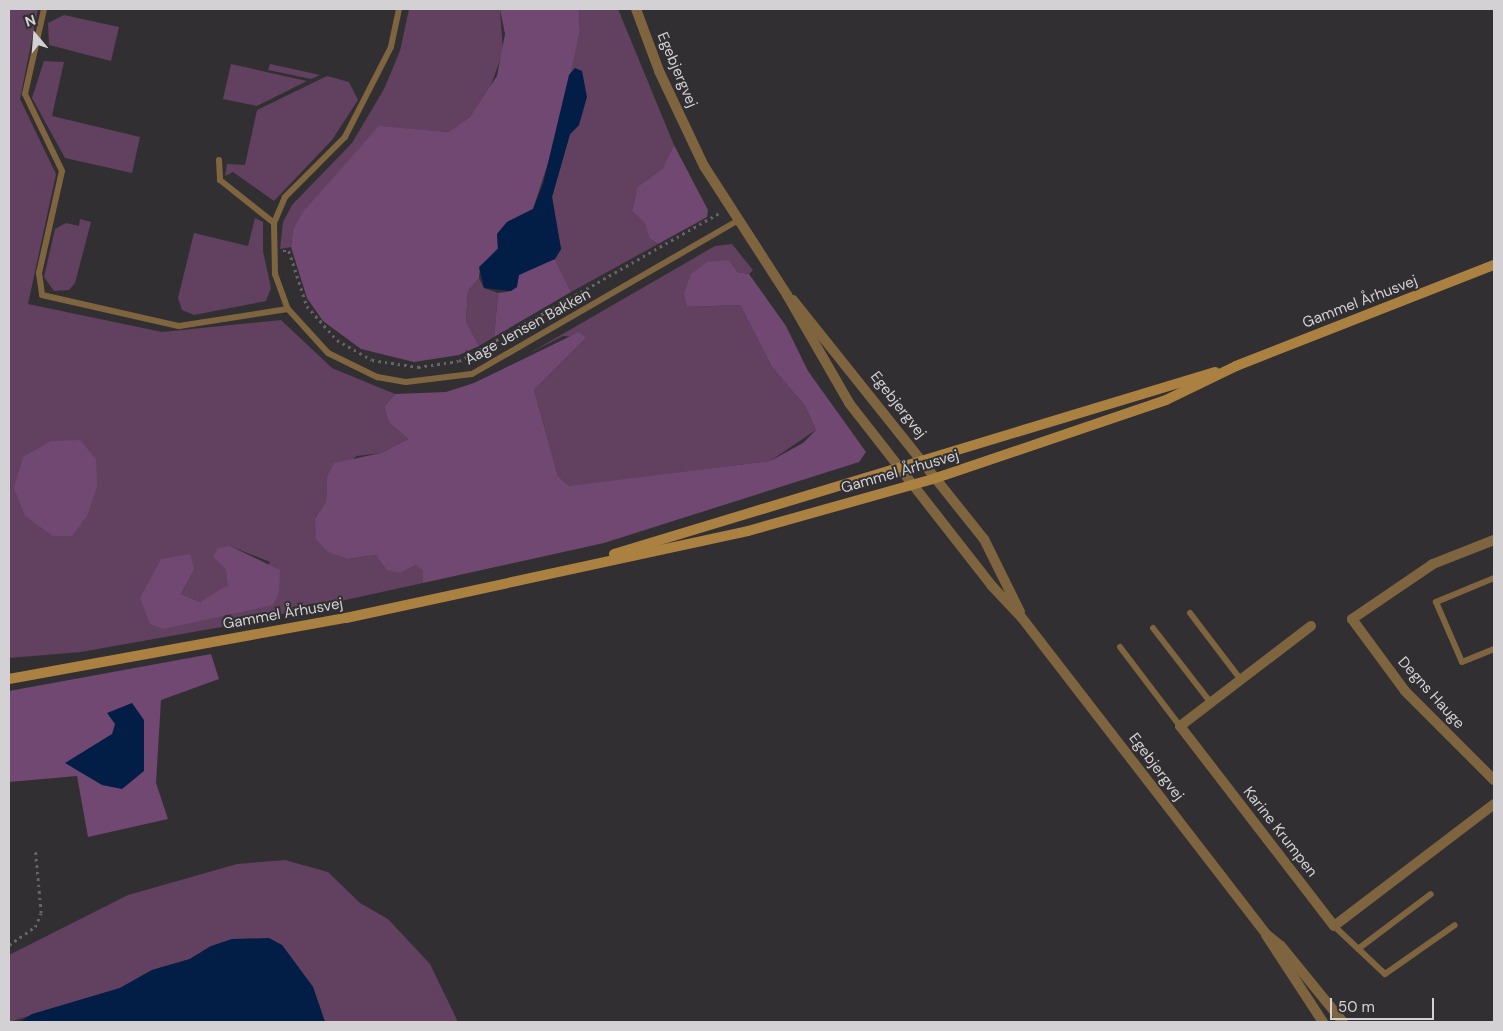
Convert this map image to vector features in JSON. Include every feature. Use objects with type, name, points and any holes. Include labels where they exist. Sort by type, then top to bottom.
[{"type":"main road","name":"Gammel Århusvej","points":[[9,678],[346,618],[748,531],[936,478],[1166,400],[1236,366],[1494,265]]},
{"type":"main road","name":"Gammel Århusvej","points":[[560,571],[1236,366]]},
{"type":"street","name":"Egebjergvej","points":[[636,9],[659,71],[729,207],[787,295],[849,403],[910,485],[1022,618],[1266,934],[1287,953],[1343,1022]]},
{"type":"street","name":"Egebjergvej","points":[[787,295],[814,321],[984,539],[1022,618]]},
{"type":"street","name":"Degns Hauge","points":[[1494,540],[1433,564],[1352,619],[1405,692],[1494,780]]},
{"type":"street","points":[[1180,726],[1311,626]]},
{"type":"street","name":"Karine Krumpen","points":[[1180,726],[1334,926]]},
{"type":"street","points":[[1334,926],[1494,804]]},
{"type":"street","name":"Egebjergvej","points":[[1266,934],[1273,952],[1323,1022]]},
{"type":"lane","points":[[44,9],[25,94],[62,171],[39,273],[42,296],[179,326],[288,309]]},
{"type":"lane","name":"Aage Jensen Bakken","points":[[399,9],[391,47],[345,137],[285,197],[274,223],[271,249],[288,309],[328,354],[377,377],[422,382],[472,374],[737,221]]},
{"type":"lane","points":[[219,160],[220,180],[274,223]]},
{"type":"lane","points":[[1494,578],[1436,602],[1462,662],[1494,649]]},
{"type":"lane","points":[[1190,613],[1241,680]]},
{"type":"lane","points":[[1153,628],[1210,703]]},
{"type":"lane","points":[[1120,647],[1180,726]]},
{"type":"lane","points":[[1358,949],[1431,894]]},
{"type":"lane","points":[[1334,926],[1385,974],[1392,973],[1454,925]]},
{"type":"path","points":[[271,249],[289,251],[307,306],[337,340],[372,360],[418,368],[459,361],[729,207]]},
{"type":"path","points":[[9,946],[35,927],[41,913],[35,850]]},
{"type":"shaded area","points":[[9,9],[38,9],[20,99],[56,174],[28,304],[162,332],[281,320],[332,368],[395,394],[384,407],[389,423],[408,439],[381,453],[357,456],[327,477],[326,502],[315,518],[348,559],[376,555],[401,573],[416,565],[423,571],[423,583],[227,626],[81,652],[9,658]],"holes":[[[230,546],[270,562],[229,617],[140,598],[194,570],[181,594],[200,602],[216,595],[228,585]]]},
{"type":"shaded area","points":[[409,9],[500,9],[503,52],[487,96],[470,117],[450,132],[379,127],[293,230],[291,247],[280,249],[283,222],[292,205],[352,143],[384,89],[400,51]]},
{"type":"shaded area","points":[[500,9],[579,9],[580,31],[554,145],[533,209],[507,222],[497,234],[498,248],[480,267],[479,278],[468,291],[466,321],[479,346],[459,355],[414,362],[361,349],[323,321],[307,298],[291,247],[293,230],[302,213],[379,126],[449,132],[470,117],[497,76],[505,34]]},
{"type":"shaded area","points":[[579,9],[618,9],[674,145],[662,169],[637,187],[632,211],[646,223],[649,238],[658,244],[571,292],[555,259],[561,249],[552,197],[570,134],[579,125],[575,68],[569,75],[580,31]]},
{"type":"shaded area","points":[[64,15],[119,27],[111,61],[49,45],[48,23]]},
{"type":"shaded area","points":[[44,61],[64,62],[52,116],[140,137],[132,173],[65,158],[32,98]]},
{"type":"shaded area","points":[[231,64],[307,81],[257,106],[223,99]]},
{"type":"shaded area","points":[[270,64],[320,75],[311,79],[268,70]]},
{"type":"shaded area","points":[[327,76],[349,82],[358,100],[332,140],[274,201],[233,172],[225,176],[227,164],[245,165],[257,110]]},
{"type":"shaded area","points":[[674,145],[708,210],[707,217],[658,244],[649,238],[645,223],[632,211],[637,187],[662,169]]},
{"type":"shaded area","points":[[255,218],[263,222],[263,251],[271,288],[266,301],[194,315],[182,310],[178,298],[194,233],[248,246]]},
{"type":"shaded area","points":[[80,219],[91,222],[75,283],[69,290],[54,291],[44,277],[55,229],[66,223],[79,226]]},
{"type":"shaded area","points":[[732,244],[753,270],[749,274],[738,272],[729,260],[717,264],[687,307],[740,305],[772,367],[805,406],[816,430],[770,461],[570,487],[558,476],[534,390],[586,338],[563,336],[528,354],[715,246]]},
{"type":"shaded area","points":[[555,259],[571,292],[494,337],[498,293],[511,291],[519,275],[534,266]]},
{"type":"shaded area","points":[[729,260],[738,272],[749,274],[786,326],[808,371],[866,452],[859,462],[604,543],[423,583],[423,571],[416,565],[401,573],[387,570],[376,555],[348,559],[328,552],[316,539],[315,518],[326,502],[327,477],[334,463],[381,453],[408,439],[389,423],[384,407],[395,394],[446,392],[474,383],[579,332],[586,338],[534,390],[558,476],[569,486],[770,461],[803,443],[816,430],[805,406],[772,367],[740,305],[687,307],[684,293],[691,274],[707,262]]},
{"type":"shaded area","points":[[479,278],[484,288],[498,293],[494,337],[479,346],[466,321],[468,291]]},
{"type":"shaded area","points":[[80,440],[96,459],[97,487],[87,516],[72,536],[53,536],[25,516],[14,488],[23,457],[51,441]]},
{"type":"shaded area","points":[[230,546],[280,570],[279,592],[273,605],[163,629],[150,624],[140,598],[161,559],[190,554],[194,570],[181,594],[200,602],[228,585],[226,569],[213,557],[218,548]]},
{"type":"shaded area","points":[[211,654],[219,679],[161,700],[156,783],[168,819],[88,837],[77,776],[9,782],[9,691]]},
{"type":"shaded area","points":[[285,860],[328,872],[360,903],[388,919],[430,964],[458,1022],[325,1022],[313,987],[282,945],[211,946],[190,959],[152,970],[120,988],[9,1022],[9,955],[128,895],[237,864]]},
{"type":"water","points":[[575,68],[582,71],[587,97],[579,125],[570,134],[552,197],[561,249],[555,259],[519,275],[517,287],[511,291],[484,288],[479,267],[498,249],[497,234],[507,222],[533,209],[543,184],[569,75]]},
{"type":"water","points":[[132,703],[144,720],[144,771],[122,789],[102,785],[65,763],[112,734],[115,724],[107,713]]},
{"type":"water","points":[[269,938],[282,945],[313,987],[325,1022],[20,1022],[32,1014],[120,988],[152,970],[190,959],[211,946],[232,939]]}]
